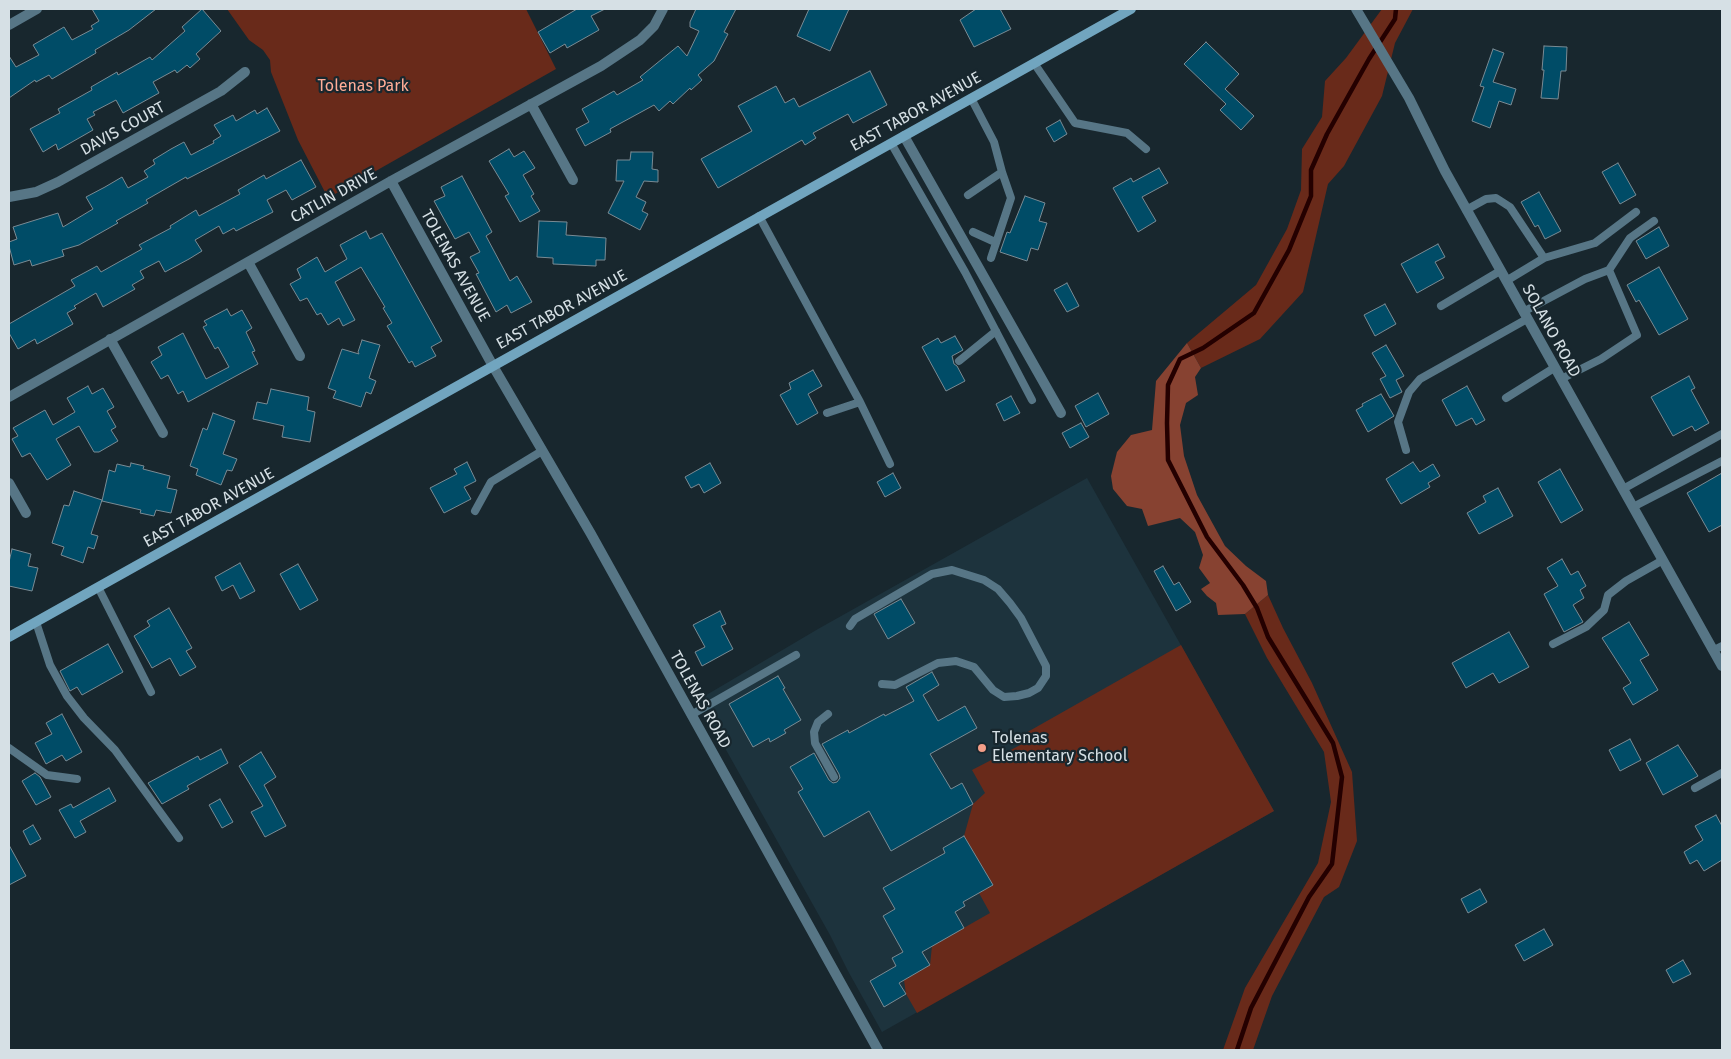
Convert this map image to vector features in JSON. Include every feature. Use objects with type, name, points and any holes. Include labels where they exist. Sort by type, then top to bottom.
[{"type":"main road","name":"EAST TABOR AVENUE","points":[[9,637],[1131,9]]},
{"type":"street","points":[[9,25],[37,9]]},
{"type":"street","name":"CATLIN DRIVE","points":[[9,397],[110,338],[601,66],[640,40],[654,26],[663,9]]},
{"type":"street","name":"SOLANO ROAD","points":[[1356,9],[1409,98],[1445,171],[1554,368],[1663,560],[1718,648],[1722,666]]},
{"type":"street","name":"DAVIS COURT","points":[[9,197],[36,192],[58,182],[221,92],[245,72]]},
{"type":"street","points":[[531,104],[573,180]]},
{"type":"street","points":[[904,136],[1061,413]]},
{"type":"street","name":"TOLENAS AVENUE","points":[[391,181],[493,366]]},
{"type":"street","points":[[248,262],[300,356]]},
{"type":"street","points":[[110,338],[163,433]]},
{"type":"street","name":"TOLENAS ROAD","points":[[493,366],[878,1050]]},
{"type":"street","points":[[9,483],[26,513]]},
{"type":"lane","points":[[1034,63],[1075,123],[1127,133],[1146,149]]},
{"type":"lane","points":[[971,98],[994,142],[1011,198],[991,258]]},
{"type":"lane","points":[[892,143],[965,272],[1032,400]]},
{"type":"lane","points":[[968,195],[1002,172]]},
{"type":"lane","points":[[1466,210],[1486,198],[1496,198],[1510,207],[1544,258]]},
{"type":"lane","points":[[1506,282],[1544,258],[1595,243],[1636,212]]},
{"type":"lane","points":[[759,216],[860,402],[890,464]]},
{"type":"lane","points":[[1406,450],[1398,422],[1409,392],[1420,379],[1585,279],[1609,270],[1630,238],[1654,221]]},
{"type":"lane","points":[[973,232],[995,242]]},
{"type":"lane","points":[[1440,306],[1500,270]]},
{"type":"lane","points":[[1561,379],[1601,359],[1637,335],[1609,270]]},
{"type":"lane","points":[[959,361],[996,331]]},
{"type":"lane","points":[[1506,398],[1554,368]]},
{"type":"lane","points":[[827,413],[860,402]]},
{"type":"lane","points":[[1623,489],[1722,434]]},
{"type":"lane","points":[[476,511],[490,482],[542,450]]},
{"type":"lane","points":[[1633,507],[1722,461]]},
{"type":"lane","points":[[1553,644],[1586,627],[1604,610],[1608,595],[1626,581],[1663,560]]},
{"type":"lane","points":[[850,626],[855,619],[932,574],[952,570],[984,580],[998,589],[1021,618],[1046,666],[1046,676],[1038,688],[1017,696],[1004,697],[993,690],[974,667],[956,661],[938,663],[895,685],[882,684]]},
{"type":"lane","points":[[98,587],[151,692]]},
{"type":"lane","points":[[36,622],[50,665],[66,696],[115,750],[179,838]]},
{"type":"lane","points":[[691,715],[796,655]]},
{"type":"lane","points":[[828,714],[818,722],[814,732],[815,743],[834,777]]},
{"type":"lane","points":[[9,748],[47,775],[77,779]]},
{"type":"lane","points":[[1695,788],[1722,772]]},
{"type":"shaded area","points":[[1187,343],[1201,368],[1195,377],[1198,395],[1186,403],[1180,425],[1184,456],[1197,495],[1225,546],[1246,566],[1266,581],[1268,595],[1245,614],[1218,615],[1216,603],[1201,589],[1210,583],[1199,568],[1203,555],[1195,532],[1180,518],[1148,526],[1142,509],[1127,506],[1113,489],[1111,476],[1117,452],[1131,435],[1152,430],[1156,381]]},
{"type":"shaded area","name":"Tolenas Elementary School","points":[[1087,478],[1274,811],[882,1032],[716,732],[710,718],[712,715],[703,697],[818,629]]},
{"type":"green space","name":"Tolenas Park","points":[[227,9],[526,9],[556,69],[328,198],[298,140],[271,72],[270,60],[263,50],[249,40]]},
{"type":"green space","points":[[1382,9],[1413,9],[1395,43],[1382,96],[1344,166],[1328,184],[1303,292],[1260,339],[1201,368],[1187,343],[1256,285],[1287,229],[1301,190],[1302,149],[1322,117],[1325,81],[1346,58]]},
{"type":"green space","points":[[1268,595],[1312,683],[1352,772],[1357,841],[1339,887],[1324,897],[1272,996],[1253,1050],[1223,1050],[1245,988],[1318,863],[1331,802],[1324,752],[1267,658],[1245,614]]},
{"type":"green space","points":[[1181,645],[1274,811],[917,1013],[906,994],[904,980],[930,965],[932,946],[990,913],[979,893],[993,885],[964,836],[973,804],[985,793],[972,770],[1026,742],[1024,734]]},
{"type":"building","points":[[92,9],[156,9],[129,30],[95,50],[96,53],[52,79],[49,75],[36,82],[35,80],[9,98],[9,56],[16,67],[39,55],[33,45],[64,27],[72,40],[93,29],[91,26],[99,21]]},
{"type":"building","points":[[202,9],[221,31],[196,54],[200,59],[190,68],[187,65],[177,73],[175,70],[153,82],[159,93],[123,113],[116,100],[93,112],[95,115],[87,119],[93,130],[58,150],[56,144],[43,152],[30,129],[60,113],[58,109],[92,90],[91,87],[117,72],[118,75],[150,57],[152,60],[185,31],[182,27]]},
{"type":"building","points":[[577,9],[605,9],[591,16],[599,30],[567,48],[565,44],[550,53],[538,32]]},
{"type":"building","points":[[696,9],[736,9],[724,32],[728,34],[714,61],[698,75],[702,80],[673,104],[670,101],[659,111],[654,105],[610,129],[611,132],[585,146],[576,129],[589,122],[582,109],[614,91],[617,95],[643,80],[640,77],[678,46],[687,56],[699,31],[690,27],[690,22]]},
{"type":"building","points":[[809,9],[849,9],[830,51],[797,36]]},
{"type":"building","points":[[976,9],[1000,9],[1011,29],[974,47],[960,20]]},
{"type":"building","points":[[1206,42],[1239,74],[1225,89],[1254,116],[1241,130],[1220,110],[1226,104],[1184,64]]},
{"type":"building","points":[[1544,46],[1567,47],[1566,71],[1561,71],[1558,99],[1541,98]]},
{"type":"building","points":[[1493,49],[1504,53],[1493,82],[1516,89],[1511,105],[1499,101],[1490,128],[1472,121],[1484,87],[1480,86]]},
{"type":"building","points":[[870,71],[887,105],[853,123],[848,114],[813,133],[816,138],[805,145],[802,140],[718,188],[701,159],[752,131],[738,106],[776,86],[785,103],[794,98],[799,107]]},
{"type":"building","points":[[267,108],[280,131],[187,179],[186,177],[146,200],[148,203],[116,221],[118,223],[79,245],[62,250],[64,256],[32,266],[30,260],[14,265],[9,246],[9,242],[17,239],[13,227],[58,213],[63,227],[93,209],[86,197],[122,177],[128,188],[148,177],[144,171],[155,164],[153,160],[171,149],[184,142],[191,155],[214,143],[213,141],[221,136],[214,125],[233,115],[236,121],[255,110],[257,114]]},
{"type":"building","points":[[1060,120],[1067,134],[1054,142],[1046,128]]},
{"type":"building","points":[[509,149],[514,157],[524,151],[535,168],[523,175],[534,194],[531,196],[540,211],[520,222],[505,196],[509,194],[489,161]]},
{"type":"building","points":[[631,152],[653,152],[652,169],[658,170],[658,182],[644,181],[636,197],[646,202],[642,211],[648,214],[640,230],[608,213],[624,181],[616,181],[617,160],[630,160]]},
{"type":"building","points":[[301,160],[316,187],[292,200],[286,190],[267,200],[273,212],[236,231],[234,228],[223,234],[219,226],[195,240],[202,251],[189,259],[165,272],[159,261],[140,271],[144,278],[132,285],[135,289],[103,307],[96,293],[74,306],[76,308],[67,313],[73,324],[37,344],[35,339],[18,349],[9,333],[9,324],[75,286],[71,280],[97,266],[101,272],[142,249],[139,245],[171,228],[170,226],[196,210],[199,216],[240,194],[238,190],[264,175],[266,179]]},
{"type":"building","points":[[1618,163],[1636,195],[1620,204],[1602,172]]},
{"type":"building","points":[[1159,168],[1168,183],[1142,197],[1156,221],[1138,232],[1113,188],[1131,178],[1133,182]]},
{"type":"building","points":[[462,176],[492,232],[486,236],[510,281],[517,276],[532,302],[511,313],[507,305],[496,312],[476,274],[479,273],[470,257],[480,252],[469,232],[455,239],[434,201],[445,196],[441,187]]},
{"type":"building","points":[[1539,192],[1561,231],[1545,239],[1538,225],[1535,227],[1521,202]]},
{"type":"building","points":[[1025,196],[1045,203],[1039,221],[1047,223],[1038,250],[1031,248],[1027,261],[1000,252],[1007,232],[1010,233]]},
{"type":"building","points":[[539,221],[567,222],[566,235],[606,238],[605,260],[596,260],[596,266],[553,264],[553,258],[537,257]]},
{"type":"building","points":[[1659,227],[1669,246],[1646,259],[1636,241]]},
{"type":"building","points":[[366,231],[370,239],[382,233],[442,341],[431,347],[436,356],[415,367],[412,361],[409,363],[387,326],[392,323],[383,308],[385,307],[361,267],[335,282],[355,320],[343,326],[339,318],[328,325],[321,313],[317,315],[307,298],[300,301],[290,284],[301,278],[297,269],[317,257],[325,272],[347,259],[340,245]]},
{"type":"building","points":[[1438,244],[1445,257],[1435,262],[1444,278],[1417,293],[1401,264]]},
{"type":"building","points":[[1659,267],[1688,319],[1659,335],[1639,300],[1636,302],[1627,285]]},
{"type":"building","points":[[1067,283],[1079,306],[1067,312],[1054,290]]},
{"type":"building","points":[[1385,304],[1396,324],[1375,336],[1364,315]]},
{"type":"building","points":[[227,309],[231,316],[242,310],[252,328],[246,332],[255,351],[252,352],[258,364],[188,402],[183,391],[178,394],[168,375],[161,379],[151,362],[162,355],[158,347],[183,333],[206,379],[229,367],[218,347],[215,349],[203,327],[207,325],[204,321]]},
{"type":"building","points":[[955,336],[963,350],[952,356],[954,364],[965,381],[946,391],[922,347],[938,338],[941,343]]},
{"type":"building","points":[[362,340],[380,345],[369,378],[376,381],[371,394],[366,392],[361,407],[333,398],[336,391],[328,388],[342,349],[359,354]]},
{"type":"building","points":[[1386,345],[1404,376],[1396,380],[1402,392],[1390,398],[1380,379],[1386,376],[1372,353]]},
{"type":"building","points":[[813,370],[822,386],[808,394],[818,413],[797,425],[780,395],[791,389],[789,383]]},
{"type":"building","points":[[1689,376],[1695,388],[1691,390],[1709,423],[1695,431],[1692,426],[1673,436],[1651,397]]},
{"type":"building","points":[[88,386],[92,394],[103,388],[114,407],[107,411],[116,427],[111,430],[118,441],[99,452],[94,452],[79,426],[77,427],[56,439],[71,465],[47,480],[30,453],[22,457],[12,439],[18,436],[13,428],[45,410],[53,425],[75,412],[67,398]]},
{"type":"building","points":[[1467,386],[1485,420],[1476,425],[1472,418],[1456,426],[1442,400]]},
{"type":"building","points":[[271,389],[309,397],[307,410],[315,412],[310,442],[282,437],[284,426],[253,419],[257,402],[267,404]]},
{"type":"building","points":[[1098,393],[1109,414],[1086,427],[1075,406]]},
{"type":"building","points":[[1381,394],[1394,416],[1368,432],[1356,410],[1363,406],[1362,404]]},
{"type":"building","points":[[1011,396],[1020,413],[1004,421],[996,404]]},
{"type":"building","points":[[213,413],[235,421],[223,454],[237,459],[232,471],[227,470],[221,485],[196,475],[198,469],[190,466],[203,428],[207,430]]},
{"type":"building","points":[[1081,423],[1089,437],[1070,448],[1062,433]]},
{"type":"building","points":[[467,462],[476,481],[464,487],[471,499],[444,513],[430,488],[457,474],[454,469]]},
{"type":"building","points":[[1413,462],[1420,472],[1433,464],[1440,476],[1428,483],[1430,487],[1401,504],[1386,479]]},
{"type":"building","points":[[131,463],[144,466],[143,469],[170,476],[167,488],[177,490],[171,513],[156,510],[154,516],[140,513],[141,510],[102,501],[109,470],[115,472],[117,464],[130,467]]},
{"type":"building","points":[[710,463],[721,483],[704,493],[699,484],[691,488],[685,477]]},
{"type":"building","points":[[1560,469],[1583,510],[1561,523],[1538,482]]},
{"type":"building","points":[[893,473],[901,488],[885,497],[877,482]]},
{"type":"building","points":[[1722,473],[1722,525],[1709,532],[1687,493]]},
{"type":"building","points":[[1498,488],[1513,516],[1479,534],[1467,513],[1486,502],[1483,496]]},
{"type":"building","points":[[74,491],[102,500],[91,534],[98,536],[94,549],[88,547],[83,563],[61,555],[64,547],[52,543],[64,505],[69,506]]},
{"type":"building","points":[[12,549],[31,554],[28,566],[38,568],[32,591],[9,586],[9,562]]},
{"type":"building","points":[[1562,559],[1571,575],[1578,571],[1586,586],[1580,590],[1584,598],[1573,605],[1583,622],[1564,632],[1544,594],[1558,586],[1547,568]]},
{"type":"building","points":[[240,563],[255,591],[240,599],[233,585],[222,591],[215,577]]},
{"type":"building","points":[[298,564],[318,600],[300,610],[280,574]]},
{"type":"building","points":[[1163,566],[1174,585],[1179,582],[1191,602],[1176,611],[1154,571]]},
{"type":"building","points":[[901,599],[915,623],[888,639],[874,614]]},
{"type":"building","points":[[169,608],[192,648],[186,651],[196,667],[180,676],[170,658],[152,668],[134,636],[150,626],[147,621]]},
{"type":"building","points":[[720,611],[726,624],[721,626],[733,649],[702,666],[695,652],[705,647],[693,625]]},
{"type":"building","points":[[1629,622],[1649,655],[1640,660],[1658,690],[1633,705],[1623,688],[1631,683],[1602,638]]},
{"type":"building","points":[[1509,632],[1529,667],[1499,683],[1493,673],[1466,688],[1452,663]]},
{"type":"building","points":[[108,644],[123,672],[82,695],[77,687],[70,691],[60,671]]},
{"type":"building","points":[[932,672],[939,685],[923,695],[938,721],[965,706],[977,728],[930,754],[951,789],[962,783],[973,804],[891,851],[869,811],[824,837],[798,792],[803,789],[790,767],[814,753],[829,780],[833,783],[837,782],[840,778],[839,774],[822,744],[848,730],[849,733],[884,714],[885,716],[914,701],[906,687]]},
{"type":"building","points":[[778,676],[785,688],[783,689],[801,720],[784,730],[786,733],[770,742],[769,738],[753,747],[729,704]]},
{"type":"building","points":[[62,714],[82,752],[66,761],[62,755],[46,764],[35,743],[52,734],[46,723]]},
{"type":"building","points":[[1630,739],[1641,760],[1620,771],[1609,750]]},
{"type":"building","points":[[1678,745],[1698,776],[1663,795],[1646,763]]},
{"type":"building","points":[[221,749],[228,763],[187,786],[189,789],[162,804],[148,783],[198,756],[200,760]]},
{"type":"building","points":[[261,752],[276,777],[264,785],[286,826],[265,837],[251,812],[263,806],[239,766]]},
{"type":"building","points":[[35,773],[40,777],[51,797],[36,805],[22,781]]},
{"type":"building","points":[[109,788],[116,801],[80,821],[86,832],[75,838],[59,810],[71,804],[73,808]]},
{"type":"building","points":[[220,799],[233,822],[222,828],[209,805]]},
{"type":"building","points":[[1716,815],[1722,826],[1722,860],[1704,871],[1697,860],[1690,864],[1684,852],[1703,840],[1695,826]]},
{"type":"building","points":[[33,825],[41,839],[30,845],[23,831]]},
{"type":"building","points":[[964,836],[993,885],[963,902],[965,906],[955,912],[964,928],[922,952],[930,965],[899,983],[906,994],[884,1007],[870,981],[896,966],[892,958],[903,952],[883,916],[895,909],[883,888],[945,853],[943,848]]},
{"type":"building","points":[[9,845],[26,876],[9,885]]},
{"type":"building","points":[[1480,889],[1487,902],[1468,913],[1461,899]]},
{"type":"building","points":[[1544,929],[1553,945],[1524,961],[1515,945]]},
{"type":"building","points":[[1683,960],[1691,974],[1673,983],[1666,970]]},
{"type":"waterway","points":[[1237,1050],[1251,1008],[1309,897],[1332,864],[1342,777],[1333,743],[1268,637],[1257,608],[1243,585],[1207,537],[1168,460],[1168,385],[1180,359],[1203,348],[1254,313],[1289,250],[1311,196],[1311,170],[1327,134],[1369,59],[1395,19],[1396,9]]},
{"type":"place","name":"Tolenas Elementary School","points":[[982,748]]}]
